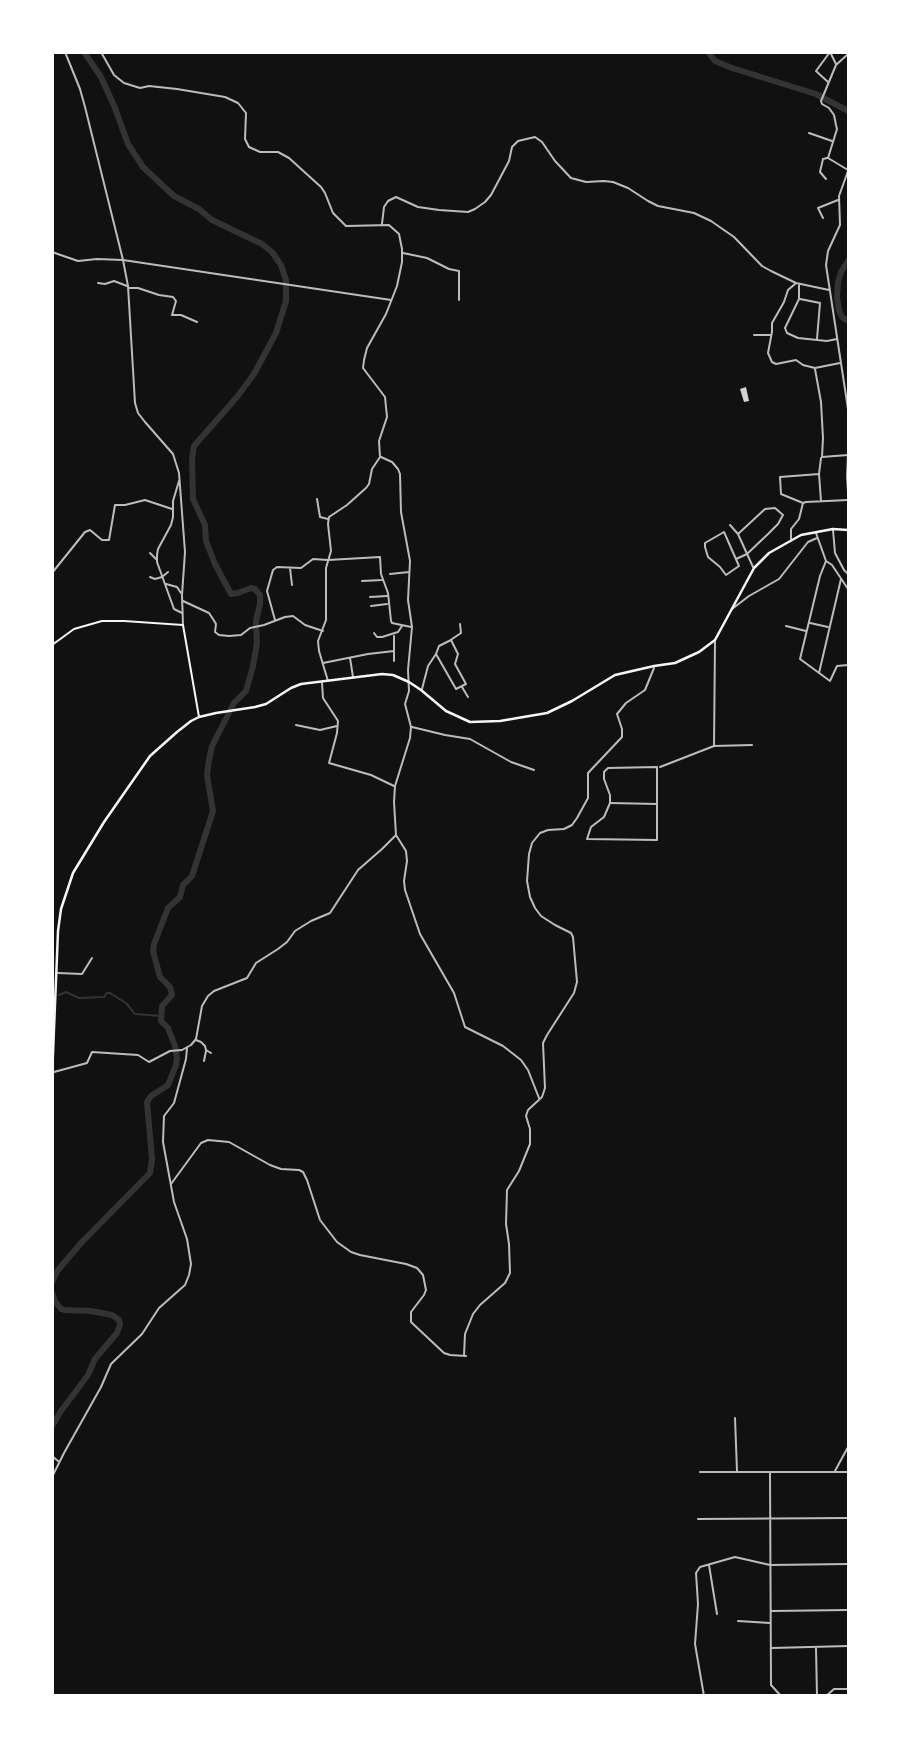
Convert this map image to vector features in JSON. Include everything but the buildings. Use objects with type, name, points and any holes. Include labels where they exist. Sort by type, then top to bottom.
[{"type":"main road","points":[[52,1078],[58,931],[69,882],[80,860],[150,756],[177,732],[199,717],[255,708],[301,684],[382,674],[393,675],[409,682],[446,711],[470,722],[500,721],[547,713],[615,675],[686,660],[715,640],[754,568],[769,553],[791,540],[816,532],[849,530]]},
{"type":"main road","points":[[52,645],[74,629],[102,621],[183,625],[199,717]]},
{"type":"street","points":[[65,52],[82,97],[123,260],[128,287],[135,403],[138,413],[173,454],[178,465],[185,552],[183,625]]},
{"type":"street","points":[[101,52],[114,75],[124,83],[141,88],[149,86],[225,97],[237,103],[246,113],[245,139],[249,146],[260,152],[278,152],[289,158],[321,187],[333,213],[345,226],[388,225],[399,234],[402,253],[397,286],[367,348],[363,368],[385,397],[387,416],[379,441],[380,457],[372,468],[366,488],[329,517],[331,551],[325,579],[326,620],[318,641],[328,681]]},
{"type":"street","points":[[828,82],[816,71],[830,52],[836,65]]},
{"type":"street","points":[[828,158],[837,129],[834,115],[821,101],[836,65],[849,54]]},
{"type":"street","points":[[809,133],[833,141]]},
{"type":"street","points":[[382,225],[384,206],[396,197],[418,207],[468,212],[475,209],[491,195],[509,161],[512,147],[519,141],[535,137],[571,178],[586,182],[613,182],[659,206],[694,213],[734,237],[762,266],[798,284],[829,290]]},
{"type":"street","points":[[826,179],[820,172],[823,159],[828,158],[849,170],[839,200],[840,225],[827,258],[829,290],[849,409]]},
{"type":"street","points":[[823,218],[818,208],[839,200]]},
{"type":"street","points":[[52,251],[78,261],[123,260],[392,300]]},
{"type":"street","points":[[402,253],[427,258],[459,271],[460,300]]},
{"type":"street","points":[[97,283],[114,281],[128,287],[173,297],[176,301],[172,315],[181,315],[197,322]]},
{"type":"street","points":[[798,284],[799,299],[785,328],[787,333],[798,338],[837,340]]},
{"type":"street","points":[[798,284],[788,290],[772,323],[768,353],[772,362],[776,364],[796,360],[814,368],[840,363]]},
{"type":"street","points":[[799,299],[820,303],[817,340]]},
{"type":"street","points":[[754,335],[771,335]]},
{"type":"street","points":[[814,368],[821,402],[823,438],[819,474],[821,501]]},
{"type":"street","points":[[822,457],[849,455],[849,492]]},
{"type":"street","points":[[380,457],[392,462],[400,474],[401,512],[410,562],[408,600],[412,627],[409,691],[405,704],[411,727],[395,786],[394,802],[397,835],[406,851],[404,881],[411,911],[428,949],[454,993],[465,1027],[503,1046],[521,1060],[540,1099]]},
{"type":"street","points":[[819,474],[780,477],[781,494],[803,503],[849,500]]},
{"type":"street","points":[[180,479],[173,500],[171,525],[158,549],[157,559],[174,610],[183,614]]},
{"type":"street","points":[[317,499],[320,517],[329,519]]},
{"type":"street","points":[[52,573],[85,531],[90,530],[103,540],[108,540],[115,505],[145,500],[172,509]]},
{"type":"street","points":[[791,540],[791,529],[800,519],[803,503]]},
{"type":"street","points":[[736,559],[747,554],[778,524],[783,515],[775,508],[765,509],[738,534]]},
{"type":"street","points":[[730,525],[738,534],[754,568]]},
{"type":"street","points":[[833,529],[835,553],[849,574]]},
{"type":"street","points":[[724,532],[736,559],[739,566],[726,575],[708,557],[705,543],[724,532]]},
{"type":"street","points":[[816,532],[826,561],[849,589]]},
{"type":"street","points":[[732,610],[779,579],[808,542],[817,538]]},
{"type":"street","points":[[150,553],[157,559]]},
{"type":"street","points":[[275,620],[268,591],[273,570],[277,567],[301,568],[313,559],[380,557],[391,621],[412,627]]},
{"type":"street","points":[[826,561],[800,659],[830,681],[837,666],[849,665]]},
{"type":"street","points":[[290,567],[292,585]]},
{"type":"street","points":[[150,577],[163,577],[168,572]]},
{"type":"street","points":[[390,574],[410,572]]},
{"type":"street","points":[[362,581],[383,579]]},
{"type":"street","points":[[818,673],[841,579]]},
{"type":"street","points":[[165,584],[177,587],[182,595]]},
{"type":"street","points":[[370,597],[388,596]]},
{"type":"street","points":[[182,600],[209,613],[215,632],[219,635],[241,635],[250,628],[293,616],[305,625],[323,631]]},
{"type":"street","points":[[371,606],[388,604]]},
{"type":"street","points":[[809,622],[830,628]]},
{"type":"street","points":[[421,690],[428,666],[439,646],[461,633],[460,624]]},
{"type":"street","points":[[374,633],[377,637],[382,637],[398,632],[403,625]]},
{"type":"street","points":[[786,626],[807,631]]},
{"type":"street","points":[[394,636],[394,661]]},
{"type":"street","points":[[436,654],[456,689],[466,684],[455,664],[458,654],[451,639]]},
{"type":"street","points":[[714,746],[715,640]]},
{"type":"street","points":[[322,663],[394,651]]},
{"type":"street","points":[[350,657],[353,678]]},
{"type":"street","points":[[171,1185],[201,1143],[208,1140],[229,1142],[270,1166],[303,1172],[320,1220],[337,1242],[351,1252],[417,1268],[423,1275],[426,1290],[411,1312],[413,1324],[444,1353],[465,1356],[465,1334],[473,1314],[505,1283],[510,1273],[506,1224],[507,1190],[519,1171],[530,1144],[530,1129],[526,1116],[528,1110],[540,1099],[545,1088],[543,1043],[574,993],[577,982],[571,933],[541,916],[530,897],[527,881],[529,853],[532,843],[540,833],[569,827],[577,818],[588,797],[588,772],[622,737],[617,714],[625,703],[645,690],[654,666]]},
{"type":"street","points":[[322,682],[323,698],[338,721],[329,763],[371,775],[395,786]]},
{"type":"street","points":[[461,686],[468,697]]},
{"type":"street","points":[[296,724],[320,730],[338,726]]},
{"type":"street","points":[[411,727],[470,739],[511,762],[534,770]]},
{"type":"street","points":[[657,767],[657,840],[587,839],[591,827],[604,817],[610,803],[604,779],[604,772],[608,768],[657,767],[714,746],[752,745]]},
{"type":"street","points":[[610,803],[657,804]]},
{"type":"street","points":[[53,1072],[87,1063],[92,1052],[138,1055],[149,1062],[170,1051],[187,1048],[195,1039],[202,1006],[208,996],[214,990],[247,978],[256,963],[287,942],[295,931],[311,920],[330,913],[358,870],[397,835]]},
{"type":"street","points":[[55,976],[82,974],[92,958]]},
{"type":"street","points":[[195,1039],[205,1046],[204,1061]]},
{"type":"street","points":[[52,1477],[111,1364],[142,1334],[159,1308],[185,1285],[189,1275],[191,1264],[187,1239],[174,1202],[164,1151],[163,1127],[164,1116],[174,1103],[187,1048]]},
{"type":"street","points":[[205,1050],[211,1054]]},
{"type":"street","points":[[735,1418],[737,1472]]},
{"type":"street","points":[[834,1472],[849,1447]]},
{"type":"street","points":[[52,1456],[59,1462]]},
{"type":"street","points":[[700,1472],[849,1472]]},
{"type":"street","points":[[770,1473],[771,1685],[781,1696]]},
{"type":"street","points":[[698,1519],[849,1518]]},
{"type":"street","points":[[704,1696],[695,1644],[698,1604],[696,1573],[699,1567],[735,1557],[770,1564],[849,1564]]},
{"type":"street","points":[[708,1564],[717,1614]]},
{"type":"street","points":[[771,1611],[849,1611]]},
{"type":"street","points":[[738,1621],[771,1623]]},
{"type":"street","points":[[771,1648],[849,1646]]},
{"type":"street","points":[[816,1647],[817,1696]]},
{"type":"street","points":[[826,1696],[834,1689],[849,1689]]},
{"type":"waterway","points":[[52,1282],[58,1270],[82,1242],[150,1173],[152,1159],[147,1102],[151,1096],[168,1085],[176,1065],[175,1046],[168,1028],[161,1021],[162,1006],[172,995],[170,987],[160,977],[153,951],[154,944],[168,908],[180,897],[183,885],[192,876],[213,811],[207,775],[212,746],[234,703],[246,691],[257,643],[256,621],[260,604],[260,595],[255,589],[231,594],[215,564],[206,541],[205,525],[193,499],[192,459],[194,446],[254,374],[276,333],[286,301],[286,280],[281,265],[272,252],[174,196],[143,167],[128,144],[101,77],[84,52]]},
{"type":"waterway","points":[[708,52],[715,61],[816,94],[848,111]]},
{"type":"waterway","points":[[848,261],[841,272],[837,297],[842,317],[848,321]]},
{"type":"waterway","points":[[59,995],[66,992],[79,998],[104,997],[110,993],[126,1003],[135,1014],[161,1016]]},
{"type":"waterway","points":[[52,1293],[61,1309],[112,1315],[119,1320],[120,1325],[52,1426]]}]
